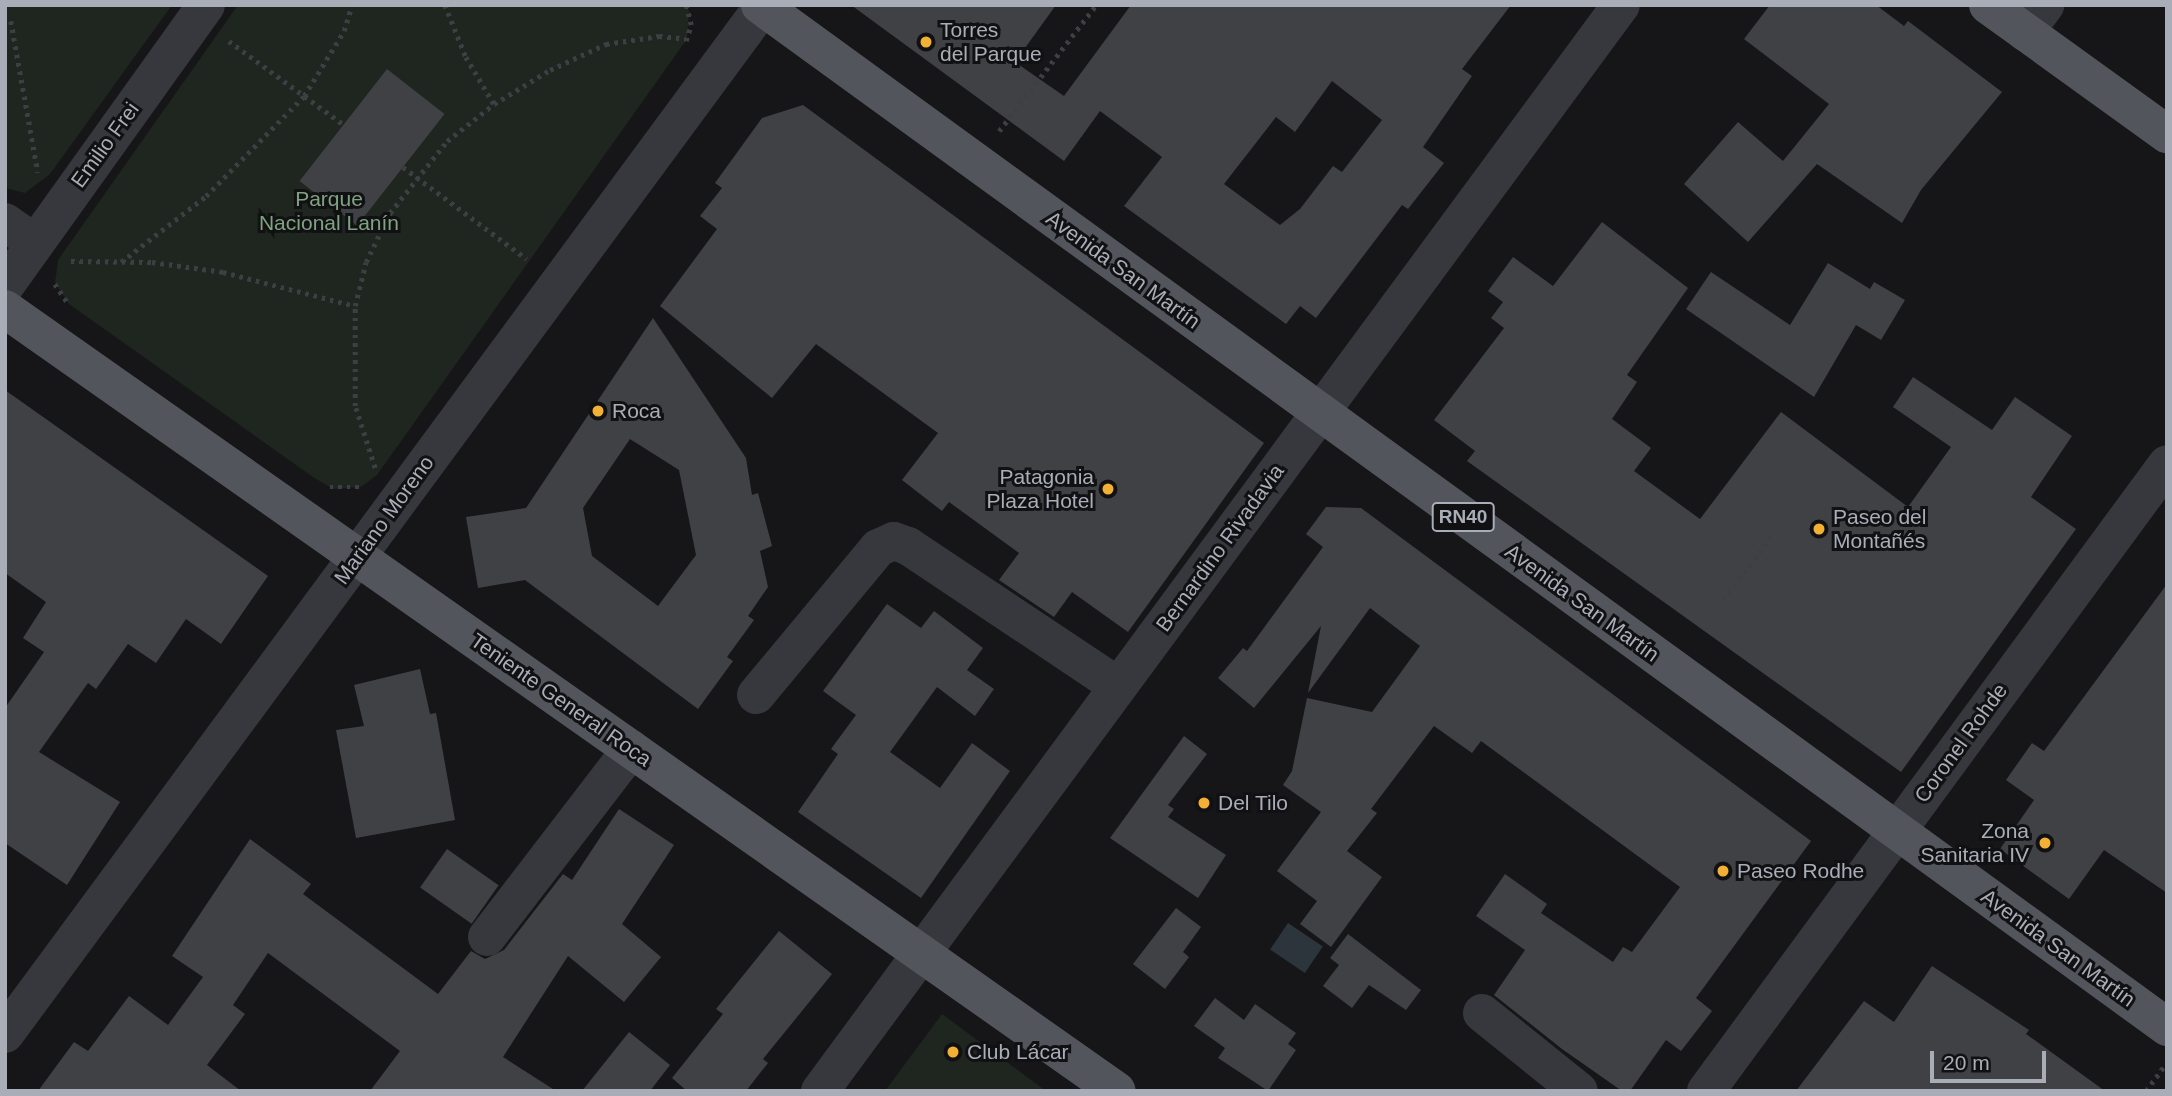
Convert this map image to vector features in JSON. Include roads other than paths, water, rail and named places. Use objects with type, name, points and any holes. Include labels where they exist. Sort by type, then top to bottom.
[{"type":"main road","points":[[1988,5],[2035,18],[2167,134]]},
{"type":"main road","name":"Avenida San Martín","points":[[762,6],[2167,1027]]},
{"type":"main road","name":"Teniente General Roca","points":[[5,309],[1117,1091]]},
{"type":"street","name":"Bernardino Rivadavia","points":[[820,1091],[1620,5]]},
{"type":"street","name":"Mariano Moreno","points":[[5,1034],[762,6]]},
{"type":"street","name":"Emilio Frei","points":[[5,286],[38,249],[201,11]]},
{"type":"street","name":"Coronel Rohde","points":[[1706,1091],[2167,464]]},
{"type":"street","points":[[756,695],[878,548],[894,541],[908,546],[1118,686]]},
{"type":"street","points":[[487,937],[631,749]]},
{"type":"street","points":[[1482,1013],[1579,1091]]},
{"type":"place","name":"Torres del Parque","points":[[926,42]]},
{"type":"place","name":"Roca","points":[[598,411]]},
{"type":"place","name":"Patagonia Plaza Hotel","points":[[1108,489]]},
{"type":"place","name":"Paseo del Montañés","points":[[1819,529]]},
{"type":"place","name":"Del Tilo","points":[[1204,803]]},
{"type":"place","name":"Zona Sanitaria IV","points":[[2045,843]]},
{"type":"place","name":"Paseo Rodhe","points":[[1723,871]]},
{"type":"place","name":"Club Lácar","points":[[953,1052]]},
{"type":"park label","name":"Parque Nacional Lanín","points":[[329,211]]}]
